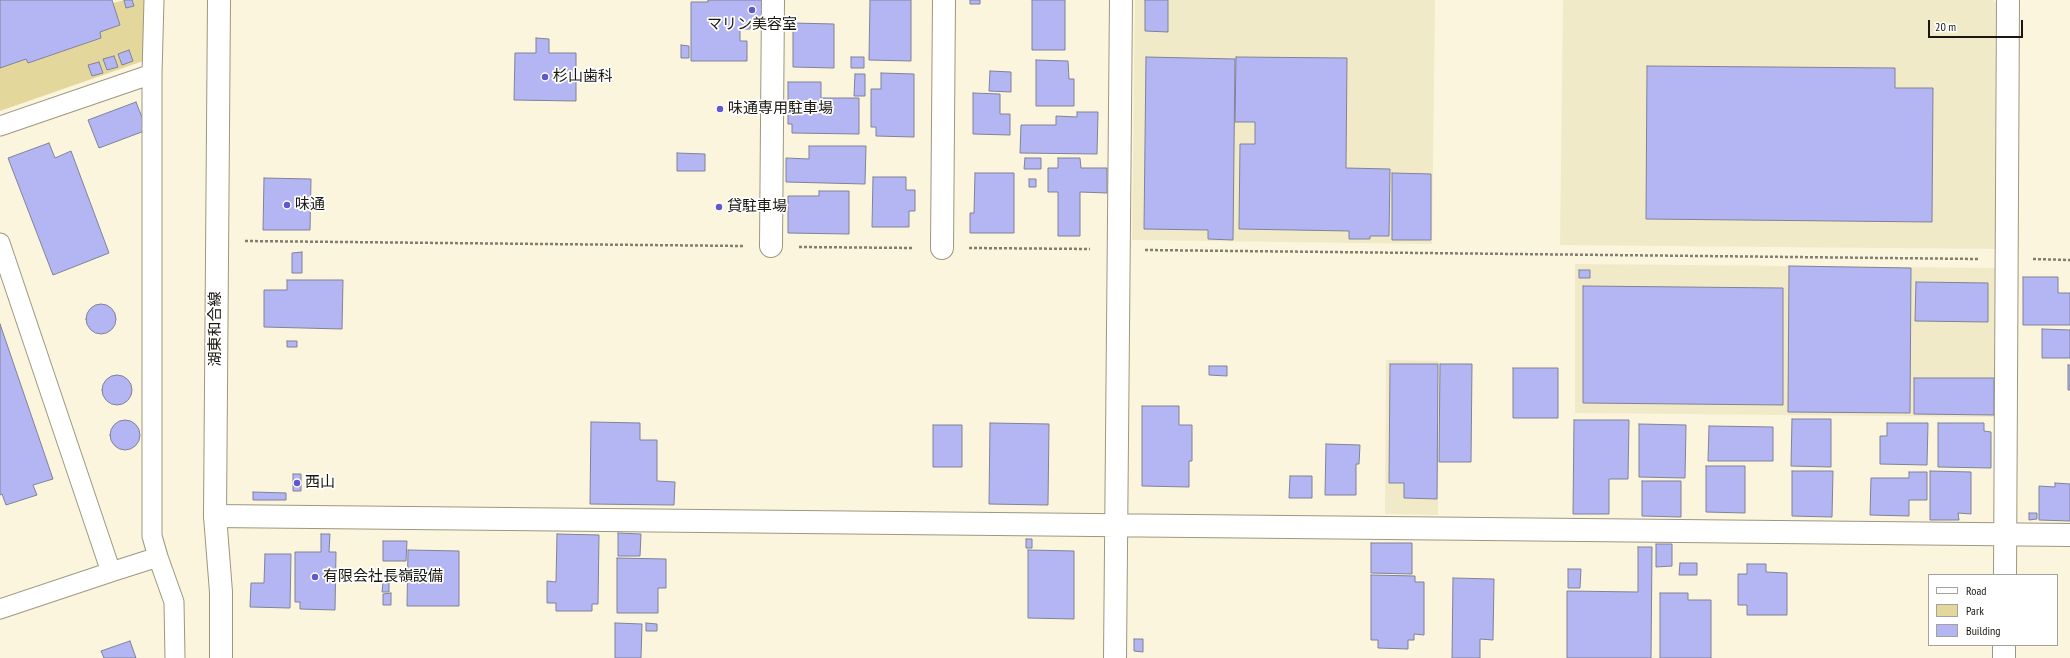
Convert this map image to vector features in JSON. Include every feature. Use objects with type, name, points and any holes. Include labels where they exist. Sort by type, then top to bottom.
[{"type":"street","name":"湖東和合線","points":[[219,0],[215,516],[221,592],[221,658]]},
{"type":"street","points":[[771,246],[773,0]]},
{"type":"street","points":[[942,248],[944,0]]},
{"type":"street","points":[[1114,658],[1121,0]]},
{"type":"street","points":[[2005,574],[2008,0]]},
{"type":"street","points":[[215,516],[2070,535]]},
{"type":"street","points":[[2004,646],[2004,658]]},
{"type":"lane","points":[[154,0],[152,74],[152,536],[174,602],[175,658]]},
{"type":"lane","points":[[0,126],[152,74]]},
{"type":"lane","points":[[0,243],[111,572]]},
{"type":"lane","points":[[0,609],[158,557]]},
{"type":"path","points":[[2007,259],[2070,260]]},
{"type":"shaded area","points":[[1135,0],[1435,0],[1432,244],[1132,240]]},
{"type":"shaded area","points":[[1563,0],[1993,0],[1996,3],[1995,249],[1560,245]]},
{"type":"shaded area","points":[[1575,264],[1995,268],[1994,417],[1575,413]]},
{"type":"shaded area","points":[[1386,360],[1439,361],[1438,515],[1385,514]]},
{"type":"green space","points":[[125,0],[148,0],[146,60],[0,111],[0,68],[26,59],[28,63],[101,38],[100,32],[120,25],[113,3]]},
{"type":"building","points":[[0,0],[112,0],[120,25],[100,32],[101,38],[28,63],[26,59],[0,68]]},
{"type":"building","points":[[124,0],[132,0],[134,6],[126,8]]},
{"type":"building","points":[[708,0],[762,0],[762,20],[751,20],[750,29],[740,29],[740,41],[747,41],[747,61],[691,61],[691,2],[708,2]]},
{"type":"building","points":[[870,0],[911,0],[911,61],[869,60]]},
{"type":"building","points":[[970,0],[980,0],[980,4],[970,4]]},
{"type":"building","points":[[1032,0],[1065,0],[1065,50],[1032,50]]},
{"type":"building","points":[[1145,0],[1168,0],[1168,32],[1145,31]]},
{"type":"building","points":[[793,23],[834,24],[834,68],[793,67]]},
{"type":"building","name":"杉山歯科","points":[[536,38],[549,39],[549,53],[576,53],[576,101],[514,100],[515,53],[536,53]]},
{"type":"building","points":[[681,45],[689,46],[689,58],[681,58]]},
{"type":"building","points":[[129,50],[133,61],[122,65],[118,54]]},
{"type":"building","points":[[114,56],[118,67],[107,70],[103,59]]},
{"type":"building","points":[[851,57],[864,57],[864,68],[851,68]]},
{"type":"building","points":[[1146,57],[1235,59],[1233,240],[1208,239],[1208,230],[1144,229]]},
{"type":"building","points":[[1236,57],[1347,58],[1346,168],[1390,169],[1389,236],[1370,236],[1370,239],[1349,239],[1349,231],[1239,229],[1240,144],[1255,144],[1255,122],[1235,122]]},
{"type":"building","points":[[1036,60],[1068,61],[1069,79],[1074,79],[1074,106],[1036,106]]},
{"type":"building","points":[[99,62],[103,73],[92,76],[88,65]]},
{"type":"building","points":[[1647,66],[1895,68],[1895,88],[1933,88],[1932,222],[1646,219]]},
{"type":"building","points":[[990,71],[1011,72],[1011,92],[989,91]]},
{"type":"building","points":[[881,73],[914,74],[914,137],[876,136],[876,127],[871,127],[871,89],[881,89]]},
{"type":"building","points":[[855,74],[865,74],[865,96],[854,96]]},
{"type":"building","points":[[788,82],[821,82],[821,98],[859,98],[859,134],[792,133],[792,124],[788,124]]},
{"type":"building","points":[[973,93],[1000,94],[1000,114],[1010,114],[1010,135],[973,134]]},
{"type":"building","points":[[136,102],[147,130],[99,148],[88,120]]},
{"type":"building","points":[[1077,112],[1098,112],[1097,154],[1020,153],[1021,125],[1056,125],[1056,116],[1077,117]]},
{"type":"building","points":[[49,143],[55,158],[71,151],[109,253],[53,275],[8,158]]},
{"type":"building","points":[[809,146],[866,146],[865,184],[786,182],[786,158],[809,159]]},
{"type":"building","points":[[677,153],[705,154],[705,171],[677,171]]},
{"type":"building","points":[[1025,158],[1041,158],[1041,169],[1024,169]]},
{"type":"building","points":[[1058,158],[1080,158],[1081,168],[1107,168],[1107,193],[1080,192],[1080,236],[1058,236],[1058,192],[1048,192],[1048,168],[1058,168]]},
{"type":"building","points":[[975,173],[1014,173],[1014,233],[970,233],[970,213],[974,213]]},
{"type":"building","points":[[1392,173],[1431,174],[1431,240],[1392,240]]},
{"type":"building","points":[[873,177],[906,177],[906,190],[915,190],[915,211],[909,211],[909,227],[872,227]]},
{"type":"building","points":[[264,178],[311,179],[310,230],[263,230]]},
{"type":"building","points":[[1029,179],[1036,179],[1036,187],[1029,187]]},
{"type":"building","points":[[819,191],[849,191],[849,234],[788,233],[788,196],[819,196]]},
{"type":"building","points":[[302,252],[302,273],[292,273],[292,253]]},
{"type":"building","points":[[1789,266],[1911,268],[1910,413],[1788,412]]},
{"type":"building","points":[[1579,270],[1590,270],[1590,278],[1579,278]]},
{"type":"building","points":[[2023,277],[2058,277],[2058,293],[2070,293],[2070,325],[2023,325]]},
{"type":"building","points":[[287,280],[343,280],[342,329],[264,327],[264,290],[287,290]]},
{"type":"building","points":[[1916,282],[1988,283],[1988,322],[1915,321]]},
{"type":"building","points":[[1583,286],[1783,288],[1783,405],[1583,403]]},
{"type":"building","points":[[101,304],[112,308],[116,319],[112,330],[101,334],[90,330],[86,319],[90,308]]},
{"type":"building","points":[[0,324],[53,479],[33,485],[37,495],[6,505],[2,494],[0,495]]},
{"type":"building","points":[[2042,329],[2070,330],[2070,358],[2042,358]]},
{"type":"building","points":[[287,341],[297,341],[297,347],[287,347]]},
{"type":"building","points":[[1390,364],[1438,364],[1437,499],[1404,498],[1404,483],[1389,483]]},
{"type":"building","points":[[1440,364],[1472,364],[1471,462],[1439,462]]},
{"type":"building","points":[[2068,365],[2070,365],[2070,390],[2068,390]]},
{"type":"building","points":[[1209,366],[1227,366],[1227,376],[1209,375]]},
{"type":"building","points":[[1513,368],[1558,368],[1558,418],[1513,418]]},
{"type":"building","points":[[117,375],[123,376],[131,384],[131,396],[123,404],[117,405],[111,404],[103,396],[102,390],[103,384],[111,376]]},
{"type":"building","points":[[1914,378],[1994,378],[1994,415],[1914,414]]},
{"type":"building","points":[[1142,406],[1179,406],[1179,425],[1192,425],[1192,461],[1189,461],[1189,487],[1142,486]]},
{"type":"building","points":[[1792,419],[1831,419],[1831,467],[1791,466]]},
{"type":"building","points":[[125,420],[136,424],[140,435],[136,446],[125,450],[114,446],[110,435],[114,424]]},
{"type":"building","points":[[1574,420],[1629,420],[1628,479],[1609,479],[1609,514],[1573,514]]},
{"type":"building","points":[[591,422],[640,423],[640,440],[657,440],[657,481],[675,482],[674,505],[590,504]]},
{"type":"building","points":[[990,423],[1049,424],[1048,505],[989,504]]},
{"type":"building","points":[[1887,423],[1928,423],[1927,465],[1880,464],[1880,436],[1887,436]]},
{"type":"building","points":[[1938,423],[1984,423],[1984,431],[1991,432],[1991,468],[1938,467]]},
{"type":"building","points":[[1639,424],[1686,425],[1685,478],[1639,477]]},
{"type":"building","points":[[933,425],[962,425],[962,467],[933,467]]},
{"type":"building","points":[[1709,426],[1773,427],[1773,461],[1708,461]]},
{"type":"building","points":[[1326,444],[1360,445],[1359,464],[1356,464],[1356,495],[1325,495]]},
{"type":"building","points":[[1706,466],[1745,466],[1745,513],[1706,512]]},
{"type":"building","points":[[1792,471],[1833,471],[1832,517],[1792,516]]},
{"type":"building","points":[[1930,471],[1971,472],[1971,514],[1958,513],[1959,520],[1930,520]]},
{"type":"building","points":[[1909,472],[1927,472],[1927,500],[1909,500],[1909,516],[1870,515],[1871,478],[1909,478]]},
{"type":"building","points":[[293,474],[301,474],[301,491],[293,491]]},
{"type":"building","points":[[1290,476],[1312,476],[1312,498],[1289,498]]},
{"type":"building","points":[[1642,481],[1681,481],[1681,517],[1642,516]]},
{"type":"building","points":[[2055,483],[2070,484],[2070,521],[2039,520],[2039,486],[2055,487]]},
{"type":"building","points":[[253,492],[286,493],[286,500],[253,500]]},
{"type":"building","points":[[2029,513],[2037,513],[2037,519],[2029,520]]},
{"type":"building","points":[[618,533],[641,534],[640,556],[618,556]]},
{"type":"building","points":[[321,534],[330,534],[329,552],[336,552],[335,610],[300,609],[300,602],[295,602],[295,552],[321,552]]},
{"type":"building","points":[[557,534],[599,535],[598,604],[592,604],[592,611],[556,611],[556,603],[547,603],[547,581],[556,582]]},
{"type":"building","points":[[1026,539],[1032,539],[1032,548],[1026,548]]},
{"type":"building","points":[[383,541],[407,541],[406,561],[383,561]]},
{"type":"building","points":[[1371,543],[1412,543],[1412,574],[1371,573]]},
{"type":"building","points":[[1656,544],[1672,544],[1672,566],[1656,567]]},
{"type":"building","points":[[1638,547],[1652,547],[1651,658],[1567,658],[1567,591],[1638,592]]},
{"type":"building","points":[[408,550],[459,551],[459,606],[407,606]]},
{"type":"building","points":[[1028,550],[1074,551],[1074,619],[1028,618]]},
{"type":"building","points":[[265,554],[291,554],[290,608],[250,607],[251,583],[264,583]]},
{"type":"building","points":[[617,558],[666,559],[666,588],[658,588],[658,613],[617,613]]},
{"type":"building","points":[[1680,563],[1697,563],[1697,575],[1679,575]]},
{"type":"building","points":[[1747,564],[1766,564],[1766,572],[1787,573],[1787,615],[1747,615],[1747,605],[1738,605],[1738,574],[1747,574]]},
{"type":"building","points":[[1568,569],[1581,569],[1580,588],[1568,588]]},
{"type":"building","points":[[1371,575],[1415,576],[1415,582],[1424,582],[1424,635],[1414,634],[1414,640],[1408,640],[1408,649],[1378,648],[1378,640],[1371,640]]},
{"type":"building","points":[[1453,578],[1494,579],[1493,640],[1480,639],[1480,658],[1452,658]]},
{"type":"building","points":[[383,583],[389,583],[389,592],[382,592]]},
{"type":"building","points":[[391,593],[391,605],[383,605],[383,594]]},
{"type":"building","points":[[1660,593],[1688,593],[1688,600],[1711,600],[1711,658],[1660,658]]},
{"type":"building","points":[[615,623],[642,624],[641,658],[615,658]]},
{"type":"building","points":[[646,623],[657,624],[657,631],[646,631]]},
{"type":"building","points":[[1134,639],[1143,639],[1143,652],[1134,651]]},
{"type":"building","points":[[130,641],[136,658],[104,658],[101,651]]},
{"type":"place","name":"マリン美容室","points":[[752,10]]},
{"type":"place","name":"杉山歯科","points":[[545,77]]},
{"type":"place","name":"味通専用駐車場","points":[[720,109]]},
{"type":"place","name":"味通","points":[[287,205]]},
{"type":"place","name":"貸駐車場","points":[[719,207]]},
{"type":"place","name":"西山","points":[[297,483]]},
{"type":"place","name":"有限会社長嶺設備","points":[[315,577]]}]
